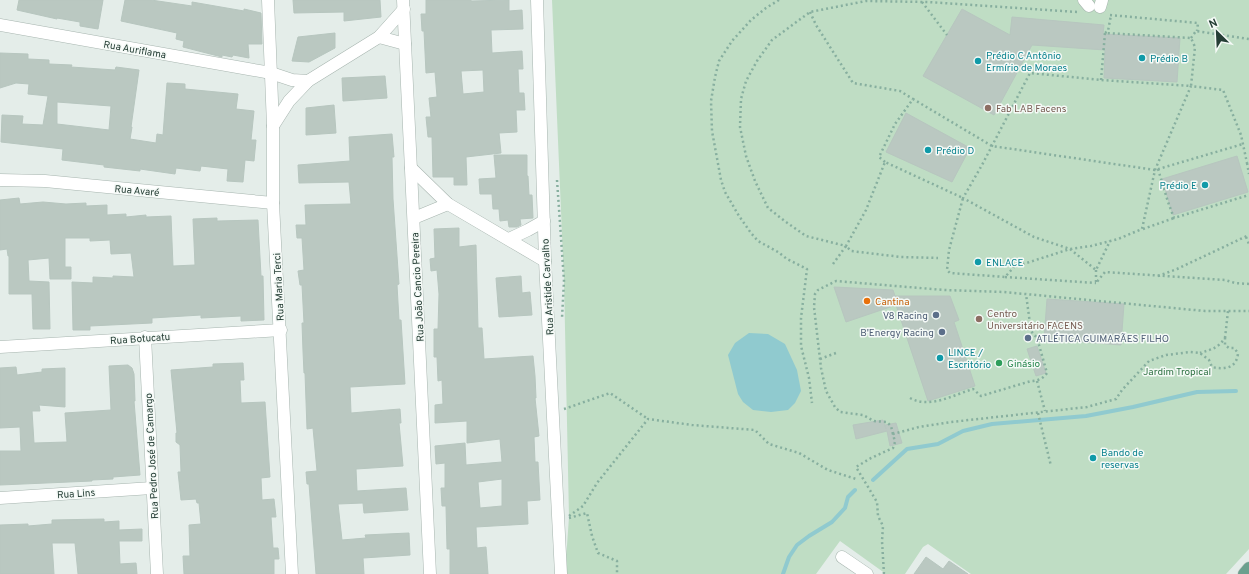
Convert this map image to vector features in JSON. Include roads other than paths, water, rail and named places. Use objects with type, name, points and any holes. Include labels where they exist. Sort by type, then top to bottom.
[{"type":"main road","points":[[1244,574],[1249,568]]},
{"type":"street","name":"Rua Maria Terci","points":[[268,0],[273,126],[273,203],[281,330],[292,574]]},
{"type":"street","name":"Rua Aristide Carvalho","points":[[537,0],[544,221],[561,574]]},
{"type":"street","points":[[273,126],[289,101],[308,81],[379,37],[404,4]]},
{"type":"street","name":"Rua João Cancio Pereira","points":[[404,4],[430,574]]},
{"type":"street","name":"Rua Auriflama","points":[[0,25],[271,73],[292,80],[308,81]]},
{"type":"street","points":[[379,37],[406,44]]},
{"type":"street","points":[[411,168],[448,204],[546,261]]},
{"type":"street","name":"Rua Avaré","points":[[0,180],[45,181],[273,203]]},
{"type":"street","points":[[414,218],[448,204]]},
{"type":"street","points":[[509,240],[544,221]]},
{"type":"street","name":"Rua Botucatu","points":[[0,347],[145,337],[281,330]]},
{"type":"street","name":"Rua Pedro José de Camargo","points":[[145,337],[157,574]]},
{"type":"street","name":"Rua Lins","points":[[0,498],[152,488]]},
{"type":"street","points":[[842,557],[867,574]]},
{"type":"water","points":[[749,333],[768,334],[785,344],[797,370],[801,391],[795,403],[788,410],[771,412],[753,410],[743,402],[738,394],[728,355],[735,343]]},
{"type":"waterway","points":[[873,480],[907,449],[938,444],[963,431],[992,424],[1086,416],[1197,392],[1236,391]]},
{"type":"waterway","points":[[783,574],[789,557],[797,545],[832,522],[845,508],[848,497],[855,490]]},
{"type":"place","name":"Prédio B","points":[[1142,58]]},
{"type":"place","name":"Prédio C Antônio Ermírio de Moraes","points":[[978,61]]},
{"type":"place","name":"Fab LAB Facens","points":[[988,108]]},
{"type":"place","name":"Prédio D","points":[[928,150]]},
{"type":"place","name":"Prédio E","points":[[1205,185]]},
{"type":"place","name":"ENLACE","points":[[978,262]]},
{"type":"place","name":"Cantina","points":[[867,301]]},
{"type":"place","name":"V8 Racing","points":[[936,315]]},
{"type":"place","name":"Centro Universitário FACENS","points":[[979,319]]},
{"type":"place","name":"B'Energy Racing","points":[[942,332]]},
{"type":"place","name":"ATLÉTICA GUIMARÃES FILHO","points":[[1028,338]]},
{"type":"place","name":"LINCE / Escritório","points":[[940,358]]},
{"type":"place","name":"Ginásio","points":[[999,363]]},
{"type":"place","name":"Bando de reservas","points":[[1093,458]]},
{"type":"park label","name":"Jardim Tropical","points":[[1177,371]]}]
